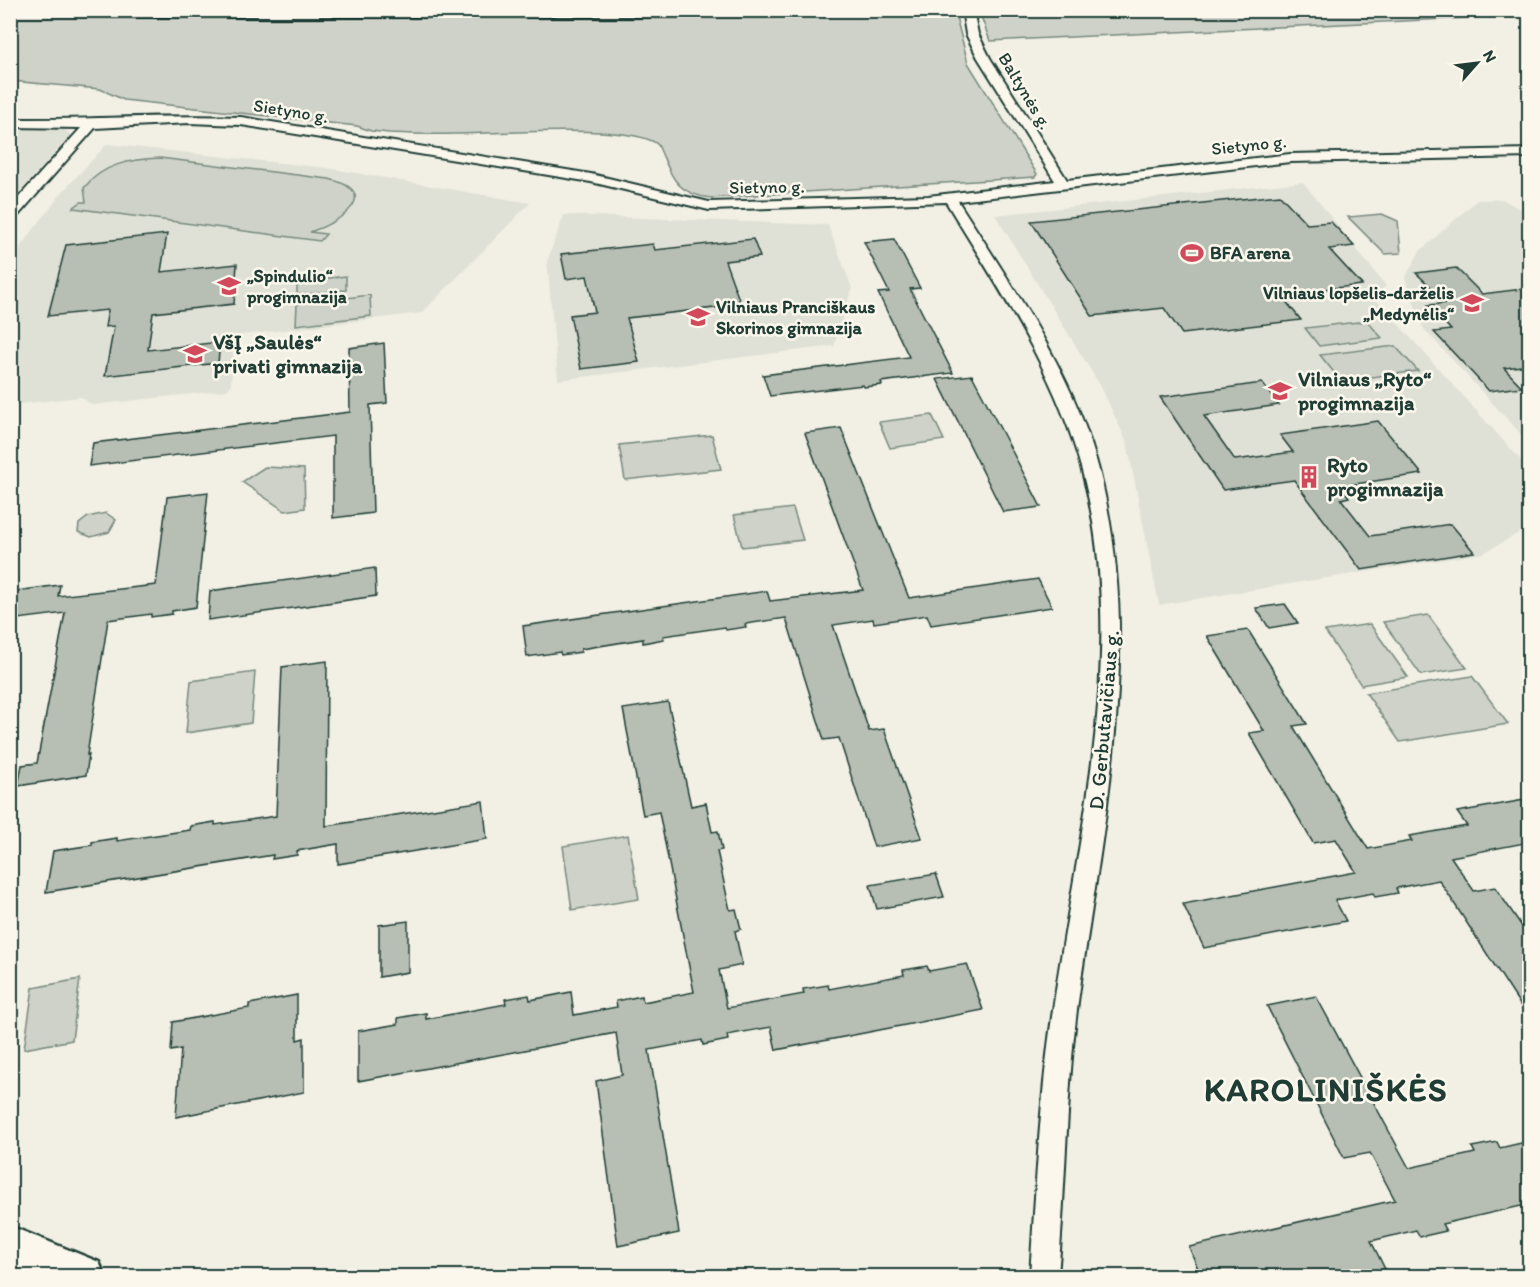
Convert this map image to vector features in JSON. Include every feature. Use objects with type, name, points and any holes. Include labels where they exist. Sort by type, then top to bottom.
[{"type":"highway","points":[[112,10],[684,10]]},
{"type":"main road","points":[[10,1245],[85,1276]]},
{"type":"street","name":"Baltynės g.","points":[[968,17],[984,58],[1063,184]]},
{"type":"street","name":"Sietyno g.","points":[[10,123],[90,124],[189,118],[241,121],[591,178],[709,206],[833,204],[950,198],[1290,158],[1530,153]]},
{"type":"street","points":[[10,216],[90,124]]},
{"type":"street","name":"D. Gerbutavičiaus g.","points":[[950,198],[1028,327],[1065,397],[1091,473],[1106,552],[1111,607],[1110,703],[1094,836],[1056,1076],[1044,1276]]},
{"type":"shaded area","points":[[1529,10],[1529,15],[990,41],[979,11]]},
{"type":"shaded area","points":[[955,13],[968,63],[1037,174],[1035,177],[711,198],[689,192],[676,181],[658,145],[644,138],[622,134],[561,131],[389,133],[371,131],[357,126],[124,100],[100,89],[11,81],[11,18],[757,18]]},
{"type":"shaded area","points":[[11,127],[64,129],[71,135],[11,202]]},
{"type":"shaded area","name":"„Spindulio“ progimnazija","points":[[107,144],[327,168],[530,203],[422,313],[234,336],[231,384],[228,390],[92,405],[81,397],[11,405],[10,260],[64,190]]},
{"type":"shaded area","points":[[160,158],[329,179],[345,185],[354,192],[355,200],[344,215],[310,232],[326,234],[320,241],[73,208],[81,202],[86,202],[84,188],[100,173],[118,164]]},
{"type":"shaded area","name":"Vilniaus „Ryto“ progimnazija","points":[[1303,182],[1386,286],[1373,296],[1529,469],[1529,527],[1484,553],[1159,605],[1127,443],[1101,387],[995,215]]},
{"type":"shaded area","name":"Vilniaus lopšelis-darželis „Medynėlis“","points":[[1502,199],[1529,214],[1529,443],[1423,328],[1405,278],[1420,251],[1477,200]]},
{"type":"shaded area","points":[[1382,214],[1398,221],[1401,253],[1385,254],[1348,217]]},
{"type":"shaded area","name":"Vilniaus Pranciškaus Skorinos gimnazija","points":[[564,215],[828,225],[852,288],[834,346],[558,380],[547,261]]},
{"type":"shaded area","points":[[346,276],[346,290],[297,295],[297,282]]},
{"type":"shaded area","points":[[370,295],[371,316],[296,325],[297,304]]},
{"type":"shaded area","points":[[1367,321],[1382,338],[1319,346],[1305,328]]},
{"type":"shaded area","points":[[1395,346],[1418,371],[1341,381],[1320,355]]},
{"type":"shaded area","points":[[932,415],[944,440],[890,448],[879,422]]},
{"type":"shaded area","points":[[712,435],[721,469],[625,480],[619,445]]},
{"type":"shaded area","points":[[265,467],[304,469],[305,508],[285,511],[242,482]]},
{"type":"shaded area","points":[[793,508],[803,540],[742,547],[734,515]]},
{"type":"shaded area","points":[[106,513],[116,520],[109,532],[91,537],[78,532],[79,524],[88,517]]},
{"type":"shaded area","points":[[1428,615],[1467,668],[1421,675],[1383,622]]},
{"type":"shaded area","points":[[1370,624],[1408,677],[1361,685],[1325,631]]},
{"type":"shaded area","points":[[255,672],[251,723],[186,733],[191,681]]},
{"type":"shaded area","points":[[1472,676],[1508,724],[1400,742],[1366,693]]},
{"type":"shaded area","points":[[628,835],[639,899],[572,910],[563,846]]},
{"type":"shaded area","points":[[80,979],[72,1040],[24,1049],[33,988]]},
{"type":"building","name":"BFA arena","points":[[1280,195],[1307,224],[1331,222],[1354,246],[1329,249],[1362,285],[1280,294],[1301,320],[1182,334],[1164,308],[1092,316],[1031,221]]},
{"type":"building","points":[[167,234],[161,272],[237,264],[234,304],[153,313],[148,350],[220,342],[218,363],[105,376],[114,326],[105,327],[108,310],[48,316],[66,245]]},
{"type":"building","name":"Vilniaus Pranciškaus Skorinos gimnazija","points":[[753,239],[760,257],[725,261],[741,305],[627,318],[639,362],[581,369],[570,315],[595,312],[587,276],[566,279],[561,254],[653,244],[655,250]]},
{"type":"building","points":[[894,239],[920,288],[910,289],[953,373],[881,382],[882,385],[864,387],[863,385],[770,396],[763,375],[909,357],[878,293],[889,292],[864,242]]},
{"type":"building","points":[[1456,268],[1482,294],[1530,288],[1530,365],[1504,368],[1522,387],[1489,391],[1434,332],[1451,330],[1428,305],[1448,303],[1416,273]]},
{"type":"building","points":[[384,343],[387,403],[370,405],[373,513],[333,518],[333,436],[89,466],[93,443],[350,412],[349,348]]},
{"type":"building","points":[[972,375],[1041,507],[1003,512],[937,379]]},
{"type":"building","name":"Ryto progimnazija","points":[[1262,383],[1279,405],[1204,416],[1235,460],[1293,452],[1280,435],[1378,421],[1422,474],[1341,486],[1349,497],[1341,499],[1370,536],[1451,524],[1474,552],[1361,570],[1294,480],[1223,490],[1160,397]]},
{"type":"building","points":[[841,428],[909,598],[1038,579],[1052,607],[931,625],[927,615],[874,623],[873,619],[833,625],[869,731],[884,729],[922,838],[874,847],[839,738],[824,740],[786,618],[745,624],[746,627],[726,630],[725,627],[663,636],[664,639],[643,643],[643,639],[581,649],[581,652],[561,655],[560,652],[527,657],[523,626],[767,591],[770,601],[863,590],[805,433]]},
{"type":"building","points":[[208,492],[196,607],[172,611],[172,614],[151,617],[151,614],[108,620],[87,755],[89,754],[86,775],[18,786],[22,765],[37,763],[65,613],[10,620],[10,592],[60,585],[58,596],[156,585],[167,497]]},
{"type":"building","points":[[375,568],[376,596],[208,620],[210,591]]},
{"type":"building","points":[[1285,604],[1298,623],[1269,628],[1256,608]]},
{"type":"building","points":[[1248,630],[1307,724],[1293,726],[1368,849],[1412,841],[1409,836],[1467,826],[1457,812],[1530,799],[1530,842],[1451,857],[1474,891],[1495,887],[1530,938],[1530,1020],[1439,880],[1396,888],[1398,893],[1375,897],[1373,893],[1335,900],[1346,921],[1204,948],[1183,904],[1356,872],[1336,839],[1313,843],[1249,733],[1264,731],[1207,636]]},
{"type":"building","points":[[327,661],[326,826],[483,801],[487,839],[338,864],[338,844],[297,851],[297,855],[272,859],[273,855],[46,892],[53,851],[92,845],[92,842],[117,838],[117,841],[190,830],[191,826],[215,822],[215,825],[276,816],[282,667]]},
{"type":"building","points":[[668,702],[691,806],[706,803],[712,832],[718,831],[722,850],[717,851],[730,910],[736,909],[741,929],[735,931],[742,965],[719,970],[727,1008],[804,994],[803,989],[828,985],[829,989],[904,975],[903,970],[927,966],[929,971],[967,964],[983,1010],[776,1050],[771,1027],[727,1035],[728,1040],[703,1045],[702,1040],[649,1050],[679,1233],[618,1246],[596,1081],[622,1075],[616,1033],[358,1081],[358,1031],[398,1024],[398,1018],[426,1013],[426,1019],[506,1004],[505,999],[529,995],[530,1000],[571,992],[574,1015],[617,1007],[616,1001],[642,996],[643,1002],[694,992],[659,812],[643,815],[623,709]]},
{"type":"building","points":[[936,874],[944,897],[877,909],[870,885]]},
{"type":"building","points":[[408,921],[408,972],[379,977],[379,925]]},
{"type":"building","points":[[297,995],[297,1040],[304,1038],[304,1092],[176,1117],[181,1049],[171,1051],[173,1022],[249,1008],[249,1004]]},
{"type":"building","points":[[1316,996],[1409,1168],[1475,1153],[1472,1147],[1497,1142],[1500,1148],[1530,1141],[1530,1204],[1442,1224],[1446,1231],[1420,1237],[1416,1230],[1371,1241],[1385,1269],[1354,1276],[1201,1276],[1189,1247],[1395,1200],[1370,1153],[1344,1158],[1267,1006]]},
{"type":"place","name":"BFA arena","points":[[1192,253]]},
{"type":"place","name":"„Spindulio“ progimnazija","points":[[229,286]]},
{"type":"place","name":"Vilniaus lopšelis-darželis „Medynėlis“","points":[[1472,303]]},
{"type":"place","name":"Vilniaus Pranciškaus Skorinos gimnazija","points":[[698,317]]},
{"type":"place","name":"VšĮ „Saulės“ privati gimnazija","points":[[195,354]]},
{"type":"place","name":"Vilniaus „Ryto“ progimnazija","points":[[1280,391]]},
{"type":"place","name":"Ryto progimnazija","points":[[1309,477]]},
{"type":"district","name":"KAROLINIŠKĖS","points":[[1326,1089]]}]
